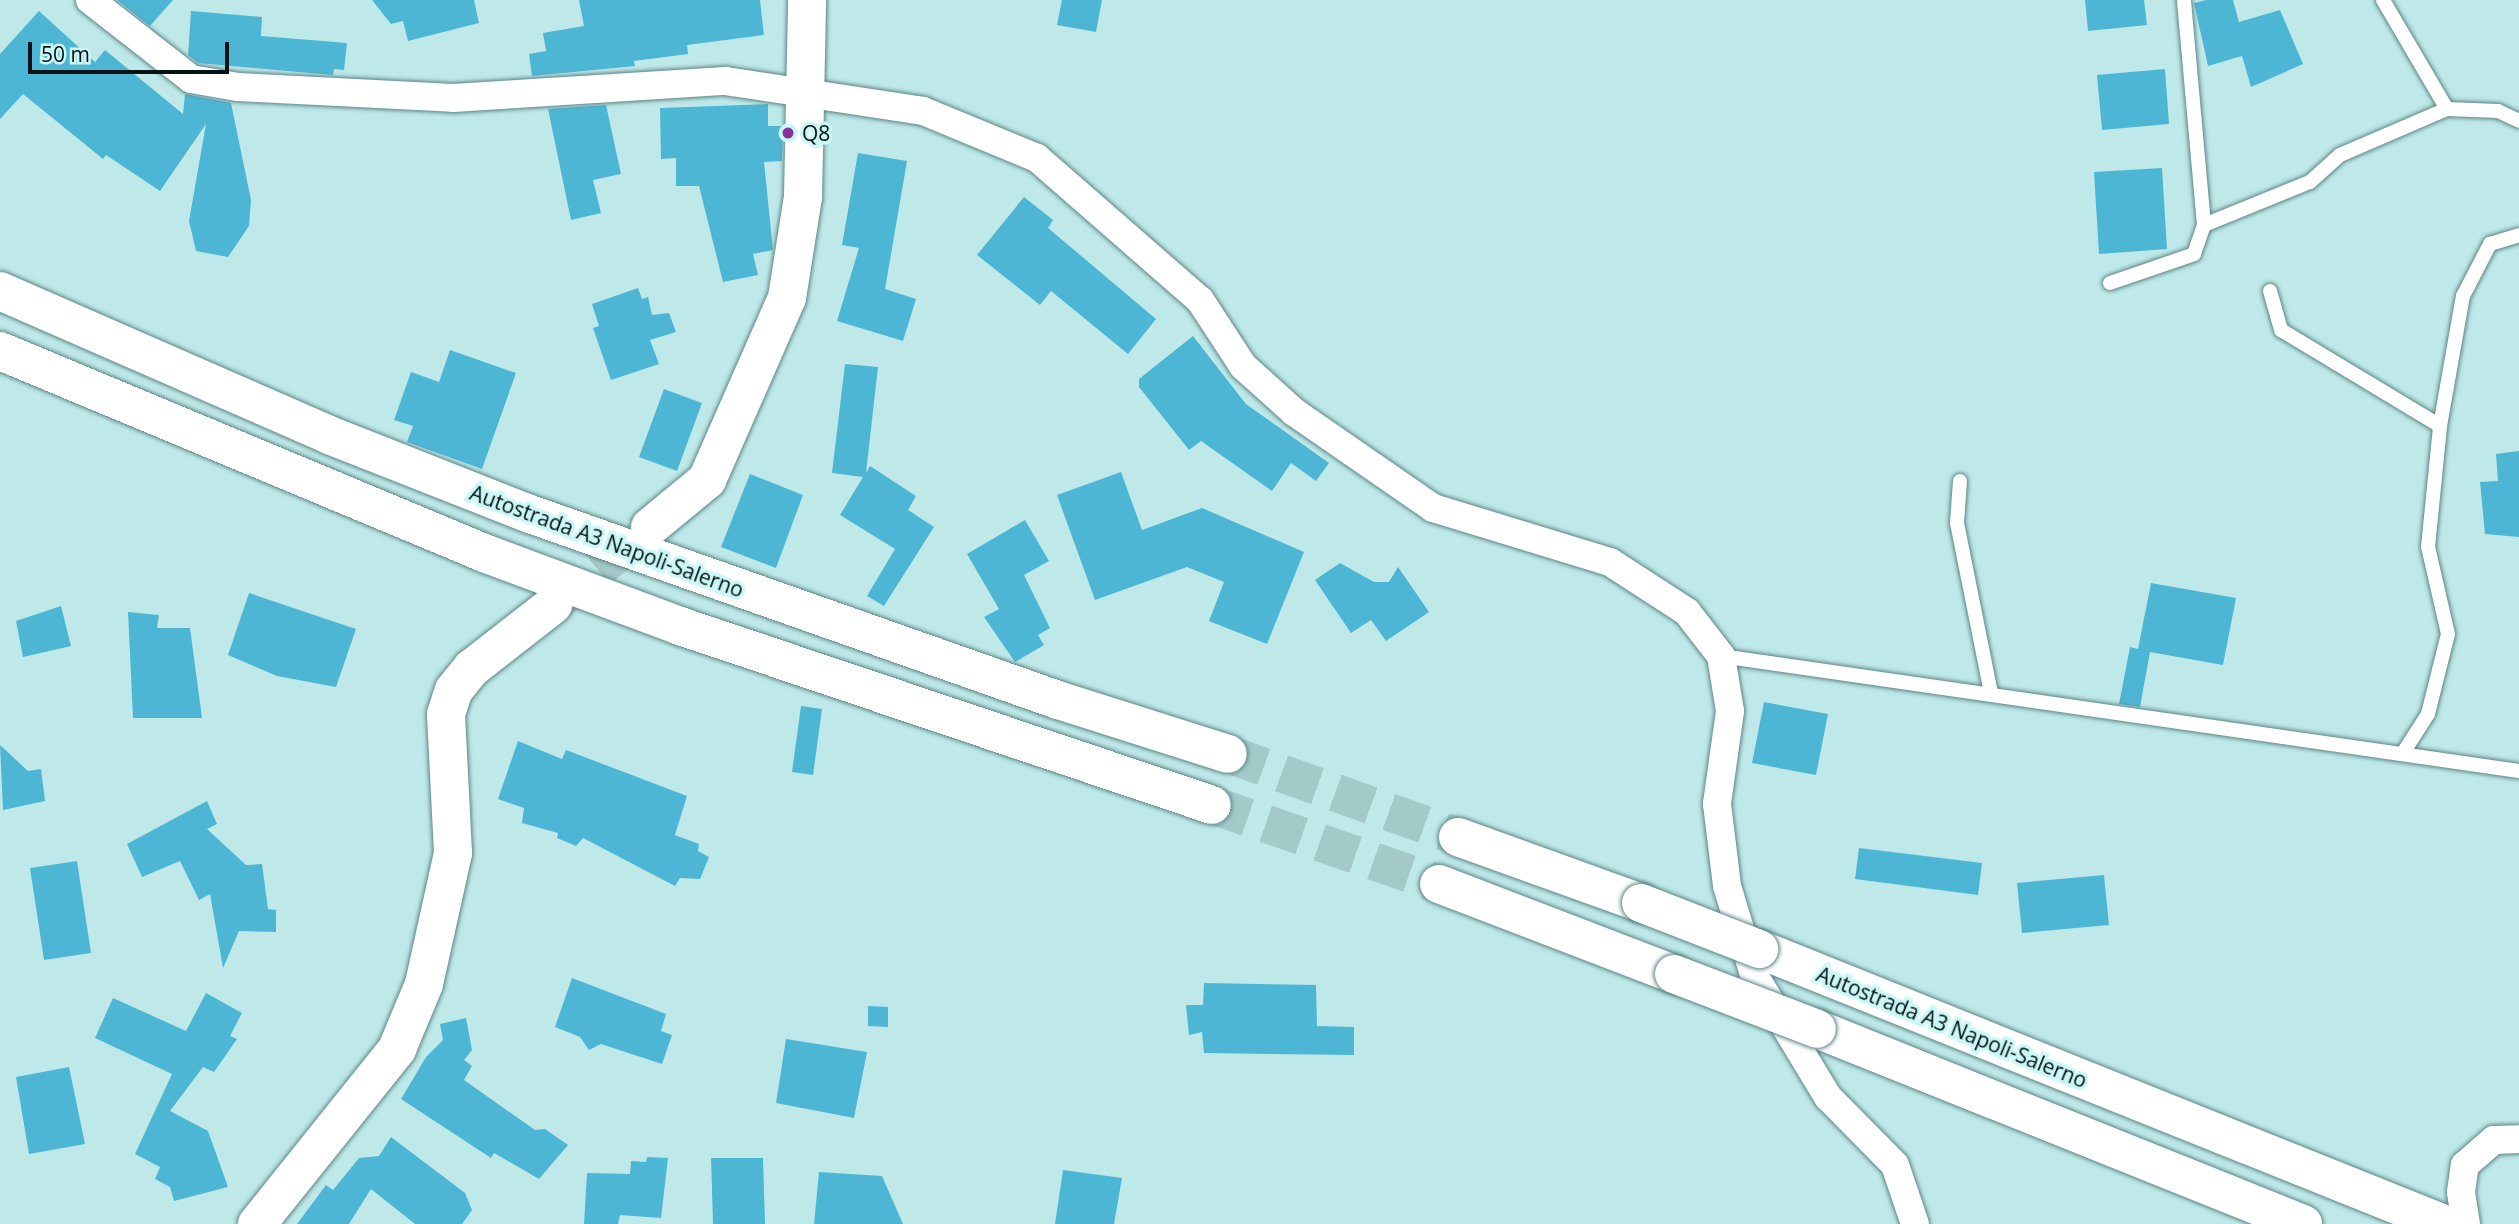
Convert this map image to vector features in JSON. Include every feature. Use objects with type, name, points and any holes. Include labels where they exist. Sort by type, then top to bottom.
[{"type":"main road","points":[[650,527],[707,480],[787,298],[803,197],[807,0]]},
{"type":"main road","name":"Autostrada A3 Napoli-Salerno","points":[[0,291],[329,435],[530,514],[704,578],[1228,754]]},
{"type":"main road","points":[[0,351],[370,508],[524,567],[705,634],[1212,805]]},
{"type":"main road","points":[[257,1224],[397,1049],[424,984],[443,915],[453,853],[446,714],[454,690],[472,668],[554,606]]},
{"type":"main road","name":"Autostrada A3 Napoli-Salerno","points":[[1458,837],[1759,949],[2431,1219]]},
{"type":"main road","points":[[1438,884],[1818,1029],[2303,1224]]},
{"type":"street","points":[[90,0],[191,79],[238,87],[453,98],[724,81],[923,111],[1037,158],[1200,300],[1243,366],[1294,412],[1433,508],[1610,562],[1688,612],[1721,656],[1730,711],[1717,804],[1727,886],[1754,975],[1828,1097],[1895,1165],[1915,1224]]},
{"type":"street","points":[[2466,1224],[2461,1192],[2465,1165],[2494,1140],[2519,1139]]},
{"type":"lane","points":[[2110,283],[2194,254],[2204,225],[2184,0]]},
{"type":"lane","points":[[2383,0],[2448,108]]},
{"type":"lane","points":[[2204,225],[2310,182],[2340,155],[2448,108],[2498,111],[2519,121]]},
{"type":"lane","points":[[2403,753],[2428,714],[2448,634],[2428,547],[2440,426],[2463,296],[2490,244],[2519,235]]},
{"type":"lane","points":[[2270,290],[2281,330],[2440,426]]},
{"type":"lane","points":[[1960,481],[1957,523],[1991,693]]},
{"type":"lane","points":[[1721,656],[2519,771]]},
{"type":"building","points":[[117,0],[173,0],[150,26]]},
{"type":"building","points":[[372,0],[474,0],[479,23],[408,41],[403,21],[391,24]]},
{"type":"building","points":[[579,0],[760,0],[764,35],[687,45],[688,54],[634,61],[635,66],[532,76],[529,54],[546,51],[543,33],[584,26]]},
{"type":"building","points":[[1062,0],[1102,0],[1096,32],[1057,25]]},
{"type":"building","points":[[2085,0],[2144,0],[2147,25],[2088,31]]},
{"type":"building","points":[[2233,0],[2239,22],[2280,10],[2303,64],[2251,87],[2242,56],[2208,66],[2194,3]]},
{"type":"building","points":[[39,11],[95,62],[105,50],[183,114],[185,94],[231,103],[251,200],[249,226],[228,257],[196,251],[189,221],[206,124],[160,191],[106,155],[103,159],[23,94],[0,119],[0,54]]},
{"type":"building","points":[[191,11],[262,17],[261,36],[347,43],[344,70],[334,69],[333,75],[198,63],[188,55]]},
{"type":"building","points":[[2165,69],[2169,124],[2102,130],[2097,75]]},
{"type":"building","points":[[768,104],[768,126],[783,126],[782,161],[764,162],[773,250],[753,254],[758,275],[723,282],[699,186],[676,186],[676,158],[661,159],[660,108]]},
{"type":"building","points":[[606,105],[621,174],[593,180],[601,213],[571,220],[548,109]]},
{"type":"building","points":[[858,153],[907,161],[885,289],[916,299],[903,341],[837,321],[859,248],[842,245]]},
{"type":"building","points":[[2162,168],[2167,249],[2099,254],[2094,172]]},
{"type":"building","points":[[1024,197],[1053,220],[1048,228],[1156,319],[1128,354],[1051,291],[1040,305],[977,255]]},
{"type":"building","points":[[638,288],[642,299],[648,297],[652,315],[669,313],[676,332],[650,340],[659,364],[611,380],[593,328],[599,326],[592,304]]},
{"type":"building","points":[[1193,336],[1246,404],[1329,463],[1316,481],[1291,463],[1272,491],[1201,441],[1189,450],[1139,387],[1139,379]]},
{"type":"building","points":[[450,350],[516,373],[482,469],[407,442],[413,426],[394,420],[411,372],[439,382]]},
{"type":"building","points":[[845,364],[878,367],[866,473],[870,466],[916,496],[908,510],[934,527],[884,606],[867,596],[895,549],[840,515],[863,477],[832,473]]},
{"type":"building","points":[[664,389],[702,403],[677,471],[639,457]]},
{"type":"building","points":[[2519,451],[2519,537],[2485,534],[2480,482],[2498,481],[2496,454]]},
{"type":"building","points":[[1121,472],[1142,530],[1202,508],[1304,552],[1267,644],[1209,621],[1224,582],[1187,567],[1095,600],[1057,495]]},
{"type":"building","points":[[750,474],[803,495],[776,568],[721,547]]},
{"type":"building","points":[[1025,520],[1049,561],[1024,575],[1050,628],[1038,635],[1044,645],[1015,662],[984,617],[999,609],[967,554]]},
{"type":"building","points":[[1340,563],[1374,582],[1389,582],[1398,567],[1429,612],[1386,641],[1371,620],[1351,633],[1315,580]]},
{"type":"building","points":[[2151,583],[2236,598],[2223,665],[2150,652],[2140,707],[2119,704],[2130,647],[2138,649]]},
{"type":"building","points":[[249,593],[356,629],[336,687],[277,676],[228,655]]},
{"type":"building","points":[[61,606],[71,646],[23,657],[16,621]]},
{"type":"building","points":[[128,612],[159,615],[157,628],[190,628],[202,718],[133,718]]},
{"type":"building","points":[[1764,702],[1828,714],[1816,775],[1752,763]]},
{"type":"building","points":[[801,706],[822,709],[813,775],[792,772]]},
{"type":"building","points":[[518,741],[562,759],[566,750],[687,796],[675,835],[699,844],[698,851],[709,857],[700,879],[680,878],[675,886],[583,838],[576,846],[557,838],[558,833],[522,823],[524,808],[498,799]]},
{"type":"building","points":[[0,745],[28,771],[41,769],[45,801],[3,810]]},
{"type":"building","points":[[207,801],[217,824],[207,829],[246,865],[262,864],[268,909],[276,910],[276,932],[239,931],[223,968],[210,894],[199,900],[180,861],[142,877],[127,844]]},
{"type":"building","points":[[1859,848],[1982,863],[1978,895],[1855,879]]},
{"type":"building","points":[[77,861],[91,953],[44,960],[30,868]]},
{"type":"building","points":[[2104,875],[2109,925],[2022,933],[2017,883]]},
{"type":"building","points":[[572,978],[666,1014],[661,1031],[672,1035],[662,1064],[601,1044],[589,1050],[580,1037],[555,1027]]},
{"type":"building","points":[[1204,983],[1316,985],[1317,1026],[1354,1027],[1354,1055],[1204,1053],[1202,1032],[1189,1035],[1186,1005],[1203,1005]]},
{"type":"building","points":[[206,993],[242,1013],[230,1036],[237,1039],[214,1072],[203,1067],[170,1111],[208,1131],[228,1187],[174,1201],[170,1187],[155,1179],[160,1167],[135,1154],[172,1074],[95,1038],[113,998],[186,1031]]},
{"type":"building","points":[[868,1006],[888,1007],[888,1027],[868,1026]]},
{"type":"building","points":[[466,1018],[472,1050],[464,1060],[472,1066],[464,1080],[535,1130],[545,1129],[568,1145],[539,1179],[494,1153],[491,1158],[401,1099],[426,1057],[443,1040],[440,1024]]},
{"type":"building","points":[[786,1039],[867,1052],[854,1118],[776,1103]]},
{"type":"building","points":[[69,1067],[85,1144],[29,1154],[16,1077]]},
{"type":"building","points":[[391,1137],[465,1193],[472,1210],[462,1224],[415,1224],[371,1189],[349,1224],[297,1224],[326,1185],[333,1190],[359,1158],[379,1156]]},
{"type":"building","points":[[647,1157],[668,1158],[661,1218],[620,1215],[618,1224],[584,1224],[587,1173],[630,1174],[631,1161],[646,1162]]},
{"type":"building","points":[[711,1158],[763,1158],[765,1224],[713,1224]]},
{"type":"building","points":[[1063,1170],[1122,1178],[1114,1224],[1055,1224]]},
{"type":"building","points":[[819,1172],[882,1176],[903,1224],[814,1224]]},
{"type":"tunnel","points":[[553,605],[647,530]]},
{"type":"tunnel","points":[[1228,754],[1458,837]]},
{"type":"tunnel","points":[[1212,805],[1439,884]]},
{"type":"place","name":"Q8","points":[[788,133]]}]
